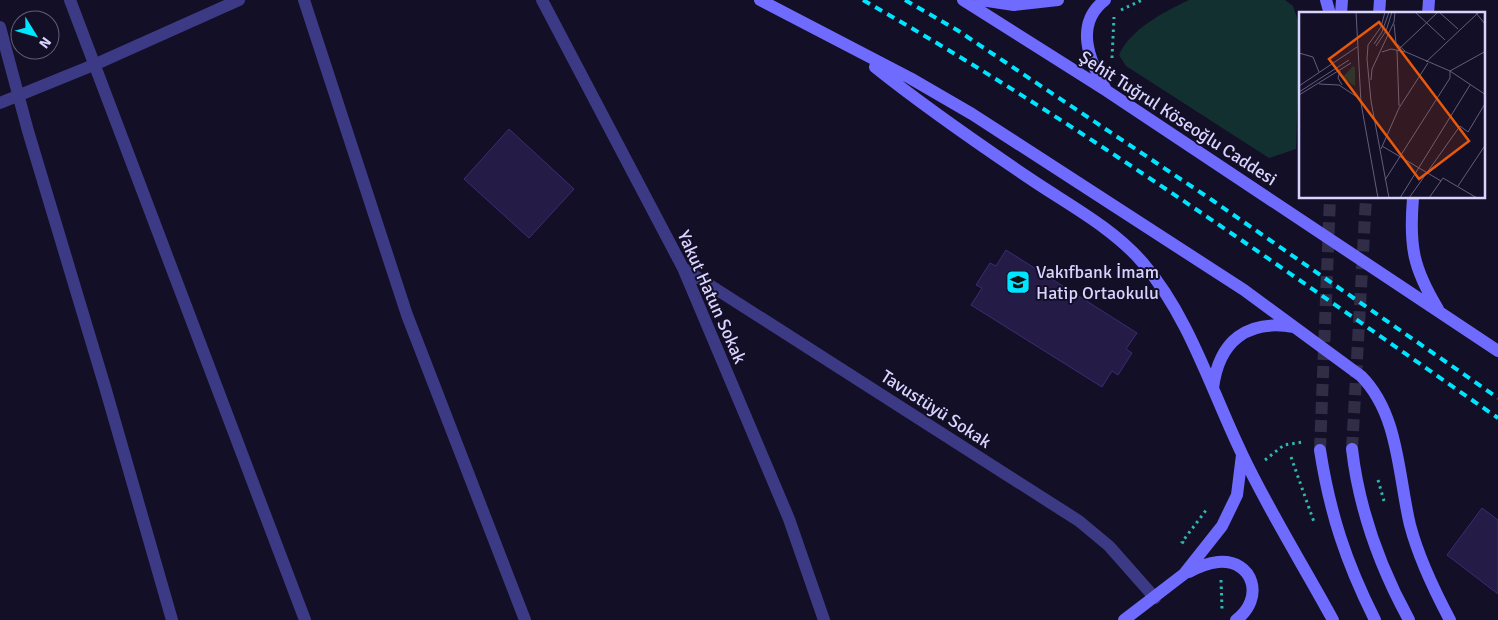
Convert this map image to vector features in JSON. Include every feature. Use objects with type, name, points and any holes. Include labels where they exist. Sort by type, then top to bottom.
[{"type":"main road","points":[[760,0],[858,53],[910,78],[972,114],[1244,290],[1297,327],[1361,376],[1381,402],[1388,418],[1414,536],[1423,564],[1450,620]]},
{"type":"main road","name":"Şehit Tuğrul Köseoğlu Caddesi","points":[[963,0],[1106,91],[1498,352]]},
{"type":"main road","points":[[980,0],[1014,5],[1058,0]]},
{"type":"main road","points":[[1105,0],[1096,7],[1088,23],[1086,43],[1096,72],[1106,91]]},
{"type":"main road","points":[[858,53],[904,91],[974,142],[1105,229],[1126,246],[1154,276],[1171,302],[1213,388],[1242,455],[1333,620]]},
{"type":"main road","points":[[1412,199],[1410,228],[1413,257],[1421,281],[1440,313]]},
{"type":"main road","points":[[1213,388],[1220,360],[1233,340],[1244,332],[1270,324],[1297,327]]},
{"type":"main road","points":[[1352,449],[1355,475],[1371,533],[1393,590],[1409,620]]},
{"type":"main road","points":[[1320,450],[1331,512],[1340,540],[1375,620]]},
{"type":"main road","points":[[1124,620],[1184,574],[1205,549],[1231,510],[1237,495],[1242,455]]},
{"type":"main road","points":[[1184,574],[1196,568],[1220,562],[1237,566],[1245,572],[1253,585],[1254,594],[1247,610],[1236,620]]},
{"type":"street","points":[[70,0],[96,64],[305,620]]},
{"type":"street","points":[[0,103],[96,64],[240,0]]},
{"type":"street","points":[[304,0],[407,315],[525,620]]},
{"type":"street","name":"Yakut Hatun Sokak","points":[[542,0],[683,268],[789,519],[824,620]]},
{"type":"street","points":[[0,28],[172,620]]},
{"type":"street","name":"Tavustüyü Sokak","points":[[683,268],[1079,521],[1109,546],[1155,598]]},
{"type":"path","points":[[1106,91],[1113,54],[1114,14],[1142,0]]},
{"type":"green space","points":[[1189,0],[1285,0],[1293,6],[1299,23],[1296,149],[1269,158],[1126,66],[1119,55],[1124,46],[1139,29]]},
{"type":"building","points":[[509,129],[574,189],[529,238],[464,179]]},
{"type":"building","points":[[1006,250],[1137,333],[1126,349],[1132,353],[1118,375],[1112,371],[1102,387],[971,305],[982,288],[976,285],[990,263],[996,266]]},
{"type":"building","points":[[1482,508],[1498,520],[1498,594],[1447,555]]},
{"type":"tunnel","points":[[1320,450],[1330,199]]},
{"type":"tunnel","points":[[1352,449],[1366,199]]},
{"type":"railway","points":[[863,0],[945,48],[1106,149],[1264,255],[1498,418]]},
{"type":"railway","points":[[905,0],[957,30],[1212,200],[1498,398]]},
{"type":"place","name":"Vakıfbank İmam Hatip Ortaokulu","points":[[1018,282]]}]
